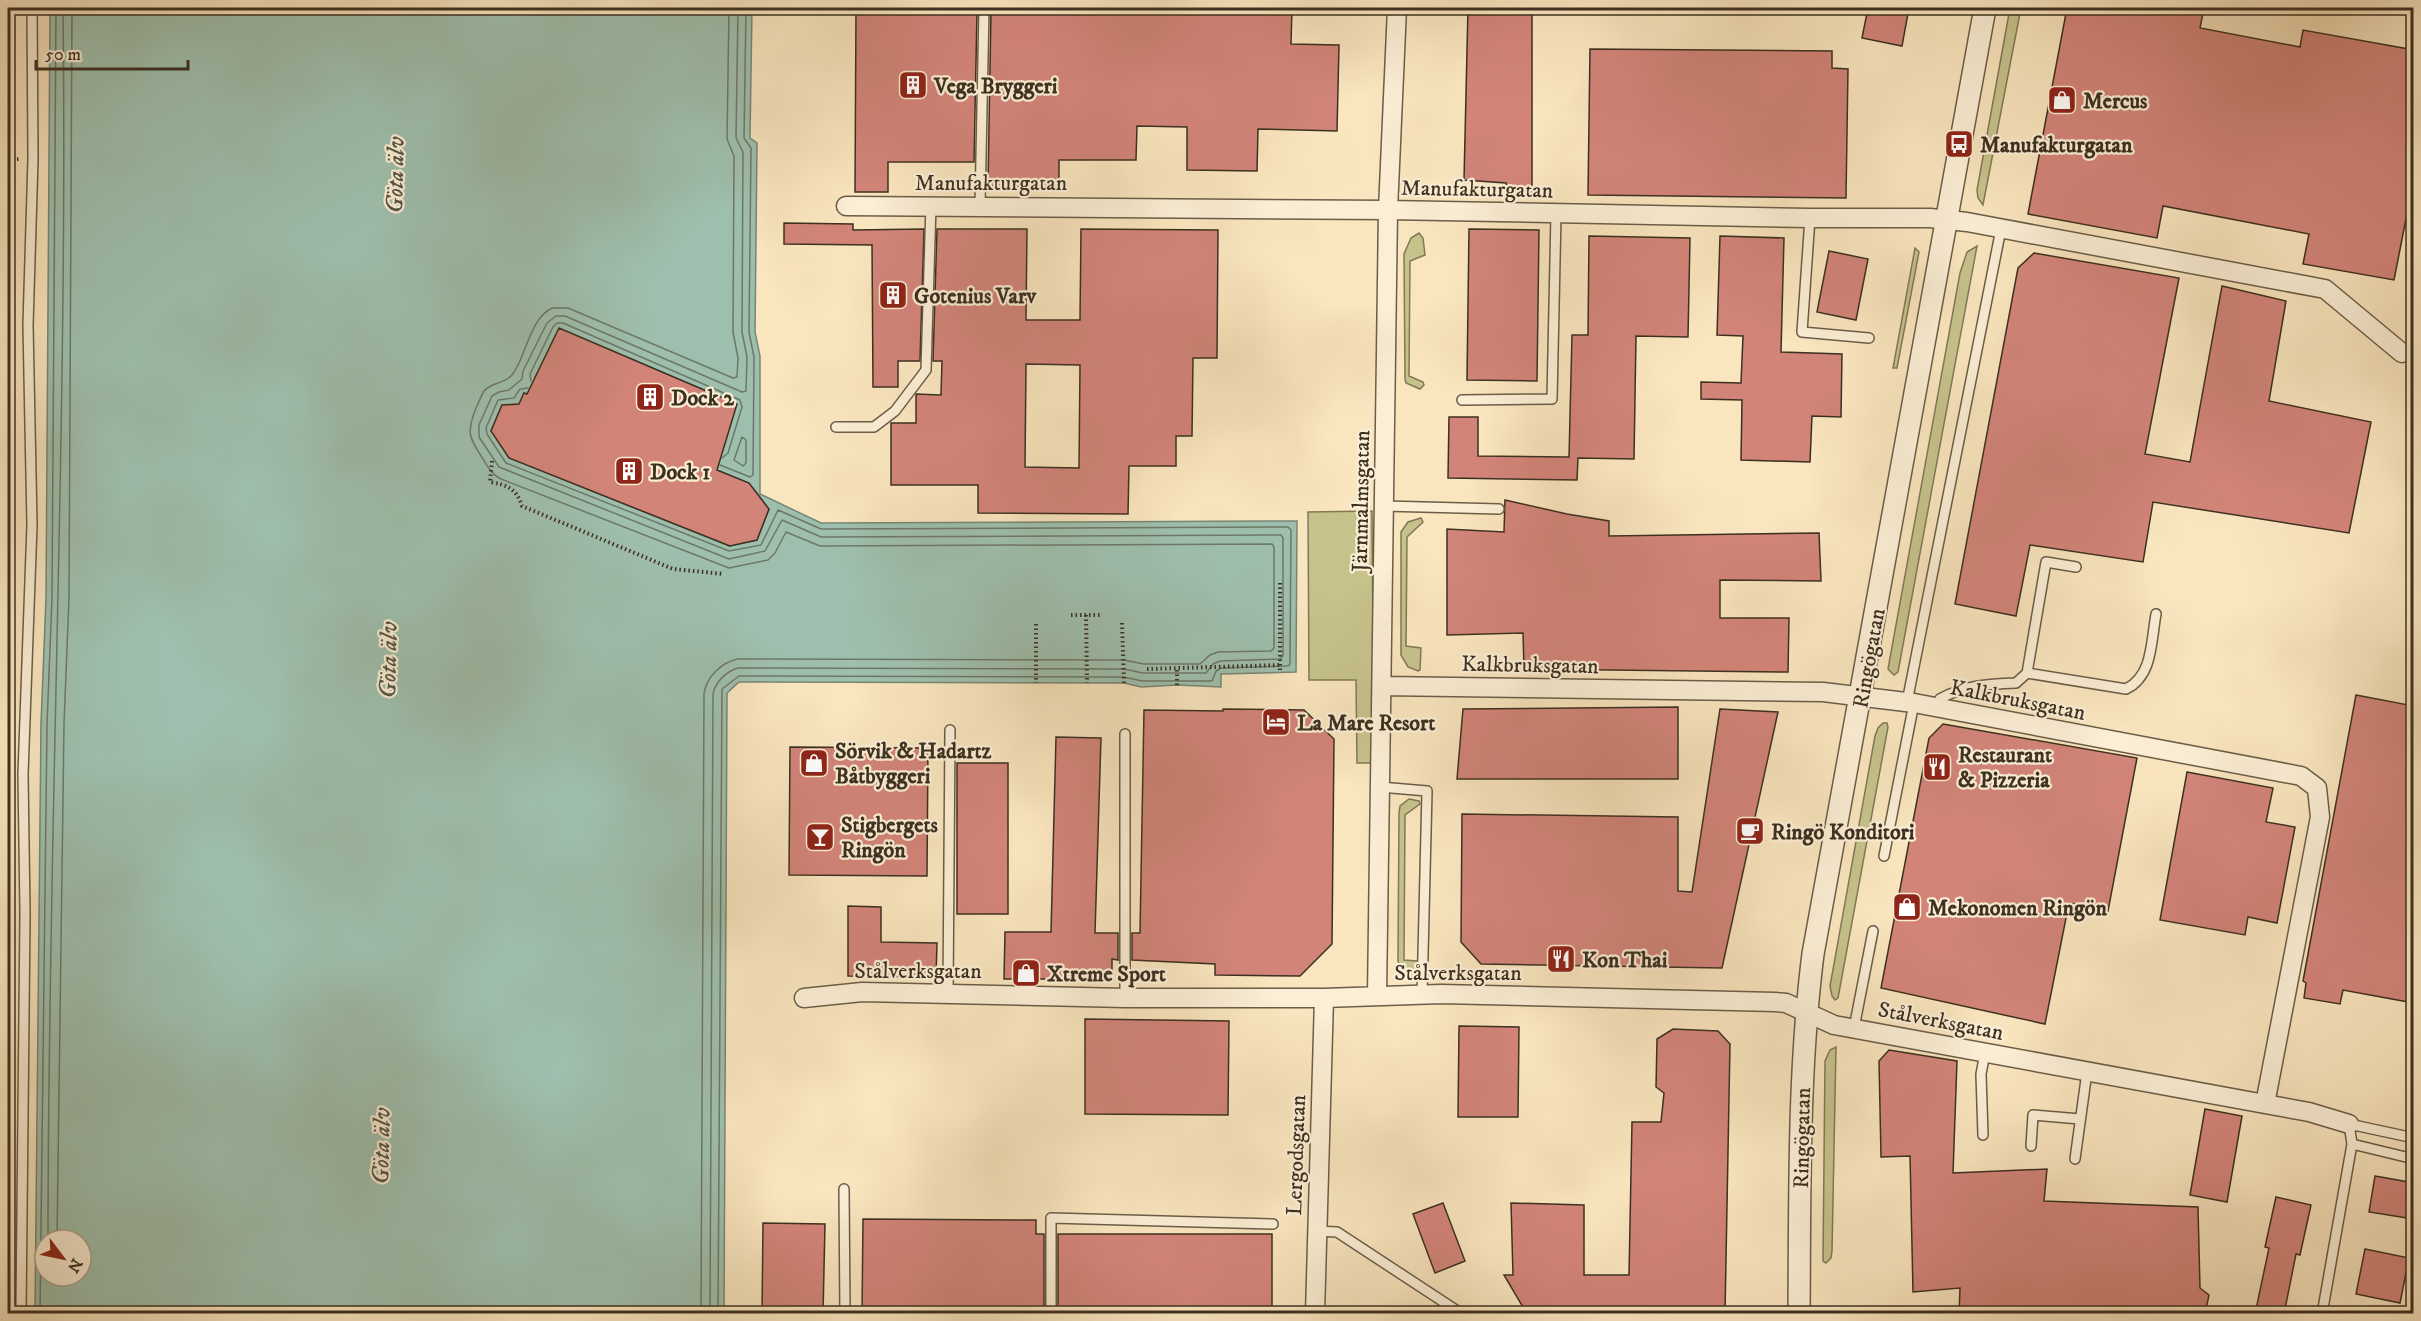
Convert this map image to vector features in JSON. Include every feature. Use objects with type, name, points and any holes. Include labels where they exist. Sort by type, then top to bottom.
[{"type":"street","name":"Järnmalmsgatan","points":[[1377,996],[1388,210],[1397,8]]},
{"type":"street","name":"Ringögatan","points":[[1799,1314],[1805,1012],[1820,906],[1861,697],[1985,8]]},
{"type":"street","name":"Manufakturgatan","points":[[846,206],[1388,210],[1930,218],[2325,289],[2402,353]]},
{"type":"street","name":"Kalkbruksgatan","points":[[1382,686],[1803,691],[1911,703],[2301,776],[2317,788],[2320,817],[2265,1104]]},
{"type":"street","name":"Stålverksgatan","points":[[804,998],[862,992],[1125,998],[1324,998],[1422,995],[1744,1000],[1786,1003],[1824,1022],[2310,1112],[2349,1124]]},
{"type":"street","name":"Lergodsgatan","points":[[1315,1314],[1324,998]]},
{"type":"lane","points":[[21,1314],[25,913],[23,774],[32,525],[28,325],[33,159],[32,8]]},
{"type":"lane","points":[[980,206],[984,8]]},
{"type":"lane","points":[[836,426],[874,427],[895,411],[926,370],[931,205]]},
{"type":"lane","points":[[1462,400],[1552,399],[1556,214]]},
{"type":"lane","points":[[1810,218],[1802,332],[1869,338]]},
{"type":"lane","points":[[1884,856],[2001,229]]},
{"type":"lane","points":[[1384,506],[1499,509]]},
{"type":"lane","points":[[1937,708],[1940,699],[1954,691],[1981,685],[2016,683],[2027,673],[2046,562],[2076,567]]},
{"type":"lane","points":[[2027,673],[2126,689],[2137,684],[2146,672],[2156,614]]},
{"type":"lane","points":[[948,993],[950,730]]},
{"type":"lane","points":[[1125,734],[1125,998]]},
{"type":"lane","points":[[1380,787],[1427,791],[1422,995]]},
{"type":"lane","points":[[1854,1028],[1874,931]]},
{"type":"lane","points":[[1983,1135],[1981,1074],[1985,1053]]},
{"type":"lane","points":[[2075,1159],[2087,1072]]},
{"type":"lane","points":[[2031,1146],[2033,1114],[2080,1119]]},
{"type":"lane","points":[[2322,1314],[2352,1144],[2349,1124],[2414,1138]]},
{"type":"lane","points":[[2352,1144],[2414,1159]]},
{"type":"lane","points":[[844,1189],[845,1314]]},
{"type":"lane","points":[[1051,1314],[1051,1218],[1273,1224]]},
{"type":"lane","points":[[1316,1231],[1337,1232],[1462,1314]]},
{"type":"path","points":[[492,461],[490,482],[508,485],[518,494],[522,506],[673,569],[724,574]]},
{"type":"path","points":[[1280,583],[1280,673]]},
{"type":"path","points":[[1071,615],[1100,615]]},
{"type":"path","points":[[1086,615],[1087,683]]},
{"type":"path","points":[[1122,623],[1124,683]]},
{"type":"path","points":[[1036,624],[1036,683]]},
{"type":"path","points":[[1147,669],[1280,665]]},
{"type":"path","points":[[1177,668],[1177,685]]},
{"type":"shaded area","points":[[2010,8],[2021,8],[1983,205],[1978,198],[1977,190]]},
{"type":"shaded area","points":[[1419,233],[1423,238],[1425,255],[1410,261],[1409,376],[1423,382],[1424,385],[1420,389],[1406,383],[1405,379],[1404,254],[1411,238]]},
{"type":"shaded area","points":[[1977,246],[1898,672],[1894,675],[1888,669],[1960,273],[1967,252]]},
{"type":"shaded area","points":[[1915,248],[1919,252],[1897,368],[1893,368]]},
{"type":"shaded area","points":[[1372,511],[1374,763],[1357,763],[1356,680],[1309,680],[1308,512]]},
{"type":"shaded area","points":[[1421,518],[1423,522],[1407,537],[1406,646],[1421,648],[1420,670],[1418,671],[1408,667],[1401,655],[1401,532],[1408,522]]},
{"type":"shaded area","points":[[1883,723],[1887,723],[1888,727],[1838,998],[1835,1000],[1830,986],[1875,736]]},
{"type":"shaded area","points":[[1409,799],[1419,801],[1420,804],[1405,815],[1404,960],[1417,961],[1418,976],[1414,980],[1403,972],[1398,961],[1399,813],[1400,806]]},
{"type":"shaded area","points":[[1836,1047],[1832,1251],[1831,1258],[1826,1263],[1823,1261],[1825,1061],[1830,1050]]},
{"type":"water","name":"Göta älv","points":[[50,8],[752,8],[750,138],[757,143],[755,332],[760,356],[760,494],[821,523],[1297,521],[1296,672],[1221,674],[1221,687],[1177,685],[1141,687],[1124,683],[739,682],[727,693],[724,1313],[35,1314],[35,1288],[93,1288],[93,1228],[36,1228],[41,723],[46,598]],"holes":[[[559,329],[736,404],[722,452],[535,377]],[[524,393],[749,483],[769,509],[757,540],[729,546],[509,458],[491,431],[502,405],[519,404]]]},
{"type":"building","name":"Vega Bryggeri","points":[[856,8],[970,8],[970,10],[977,10],[974,162],[888,162],[888,192],[855,192]]},
{"type":"building","points":[[1155,8],[1292,8],[1291,44],[1339,45],[1337,131],[1258,129],[1257,171],[1187,170],[1187,127],[1137,126],[1136,160],[1059,160],[1059,187],[988,186],[991,10],[1155,12]]},
{"type":"building","points":[[1468,8],[1532,8],[1532,192],[1507,193],[1506,183],[1464,180]]},
{"type":"building","points":[[1868,8],[1909,8],[1902,46],[1862,38]]},
{"type":"building","points":[[2067,8],[2204,8],[2200,28],[2300,47],[2303,30],[2414,50],[2414,178],[2394,280],[2303,264],[2309,234],[2163,206],[2157,238],[2028,214]]},
{"type":"building","points":[[1590,49],[1832,51],[1832,68],[1848,69],[1846,198],[1588,195]]},
{"type":"building","name":"Gotenius Varv","points":[[784,223],[853,224],[853,230],[924,229],[920,361],[898,361],[898,387],[873,387],[872,245],[784,244]]},
{"type":"building","points":[[937,229],[1027,229],[1026,320],[1080,320],[1081,229],[1218,230],[1217,358],[1193,358],[1192,436],[1176,436],[1176,466],[1129,466],[1128,514],[978,513],[978,485],[891,485],[891,423],[916,423],[916,394],[941,395],[942,361],[933,361]],"holes":[[[1026,364],[1080,365],[1079,468],[1025,467]]]},
{"type":"building","points":[[1469,229],[1539,230],[1537,381],[1467,380]]},
{"type":"building","points":[[1589,236],[1690,238],[1688,337],[1636,336],[1634,459],[1578,458],[1577,480],[1448,478],[1449,417],[1478,417],[1478,456],[1569,457],[1572,335],[1588,335]]},
{"type":"building","points":[[1720,236],[1784,238],[1781,352],[1842,354],[1841,417],[1812,416],[1810,462],[1741,460],[1742,400],[1701,399],[1701,382],[1741,383],[1743,336],[1717,335]]},
{"type":"building","points":[[1829,251],[1868,259],[1856,320],[1817,312]]},
{"type":"building","points":[[2034,253],[2179,278],[2145,454],[2190,462],[2222,286],[2286,301],[2269,401],[2371,422],[2349,533],[2153,502],[2143,562],[2030,545],[2016,616],[1955,604],[2018,268]]},
{"type":"building","points":[[559,328],[737,404],[717,470],[749,483],[769,509],[757,540],[730,546],[509,458],[491,431],[502,405],[519,404],[524,393],[527,394]]},
{"type":"building","points":[[1505,500],[1609,521],[1609,536],[1819,533],[1821,581],[1720,580],[1720,618],[1789,618],[1788,672],[1524,669],[1523,633],[1447,635],[1447,529],[1504,532]]},
{"type":"building","points":[[2356,695],[2414,706],[2414,1003],[2343,990],[2340,1004],[2304,998],[2306,983],[2303,981]]},
{"type":"building","points":[[1678,707],[1678,779],[1457,779],[1463,709]]},
{"type":"building","points":[[1223,709],[1304,710],[1334,739],[1332,944],[1300,976],[1215,975],[1215,964],[1132,960],[1132,933],[1140,933],[1144,710],[1223,711]]},
{"type":"building","points":[[1720,709],[1778,712],[1722,968],[1481,964],[1461,942],[1462,814],[1678,817],[1678,891],[1692,892]]},
{"type":"building","points":[[1943,724],[2137,758],[2108,911],[2069,903],[2045,1024],[1881,988],[1929,738]]},
{"type":"building","points":[[1056,737],[1101,738],[1095,933],[1118,933],[1118,960],[1112,959],[1112,979],[1004,979],[1005,932],[1051,932]]},
{"type":"building","points":[[790,747],[928,748],[927,876],[789,875]]},
{"type":"building","points":[[957,763],[1008,763],[1008,914],[957,914]]},
{"type":"building","points":[[2187,772],[2273,788],[2266,822],[2295,827],[2277,923],[2248,917],[2245,935],[2160,920]]},
{"type":"building","points":[[848,906],[881,907],[881,942],[937,943],[936,977],[848,976]]},
{"type":"building","points":[[1085,1019],[1229,1021],[1228,1115],[1085,1114]]},
{"type":"building","points":[[1459,1026],[1519,1027],[1518,1117],[1458,1117]]},
{"type":"building","points":[[1673,1029],[1718,1031],[1730,1044],[1725,1314],[1527,1314],[1504,1275],[1513,1275],[1511,1203],[1584,1205],[1584,1275],[1629,1275],[1632,1122],[1661,1122],[1664,1093],[1656,1087],[1657,1039]]},
{"type":"building","points":[[1889,1050],[1957,1061],[1953,1173],[2047,1169],[2044,1201],[2198,1207],[2200,1288],[2209,1295],[2205,1314],[1959,1314],[1960,1288],[1913,1292],[1910,1156],[1881,1157],[1879,1061]]},
{"type":"building","points":[[2205,1109],[2242,1116],[2227,1202],[2190,1195]]},
{"type":"building","points":[[2375,1176],[2414,1183],[2414,1219],[2369,1212]]},
{"type":"building","points":[[2276,1197],[2311,1205],[2300,1255],[2296,1254],[2284,1314],[2255,1314],[2269,1248],[2265,1247]]},
{"type":"building","points":[[1443,1203],[1465,1261],[1435,1273],[1413,1214]]},
{"type":"building","points":[[863,1219],[1036,1220],[1036,1234],[1044,1234],[1044,1314],[862,1314]]},
{"type":"building","points":[[763,1223],[825,1224],[823,1314],[762,1314]]},
{"type":"building","points":[[1058,1234],[1272,1234],[1272,1314],[1058,1314]]},
{"type":"building","points":[[2365,1249],[2409,1258],[2400,1303],[2356,1294]]},
{"type":"place","name":"Vega Bryggeri","points":[[913,85]]},
{"type":"place","name":"Mercus","points":[[2062,100]]},
{"type":"place","name":"Manufakturgatan","points":[[1959,144]]},
{"type":"place","name":"Gotenius Varv","points":[[893,295]]},
{"type":"place","name":"Dock 2","points":[[650,397]]},
{"type":"place","name":"Dock 1","points":[[629,471]]},
{"type":"place","name":"La Mare Resort","points":[[1276,722]]},
{"type":"place","name":"Sörvik & Hadartz Båtbyggeri","points":[[814,763]]},
{"type":"place","name":"Restaurant & Pizzeria","points":[[1937,767]]},
{"type":"place","name":"Ringö Konditori","points":[[1750,831]]},
{"type":"place","name":"Stigbergets Ringön","points":[[820,837]]},
{"type":"place","name":"Mekonomen Ringön","points":[[1907,907]]},
{"type":"place","name":"Kon Thai","points":[[1561,959]]},
{"type":"place","name":"Xtreme Sport","points":[[1026,973]]}]
